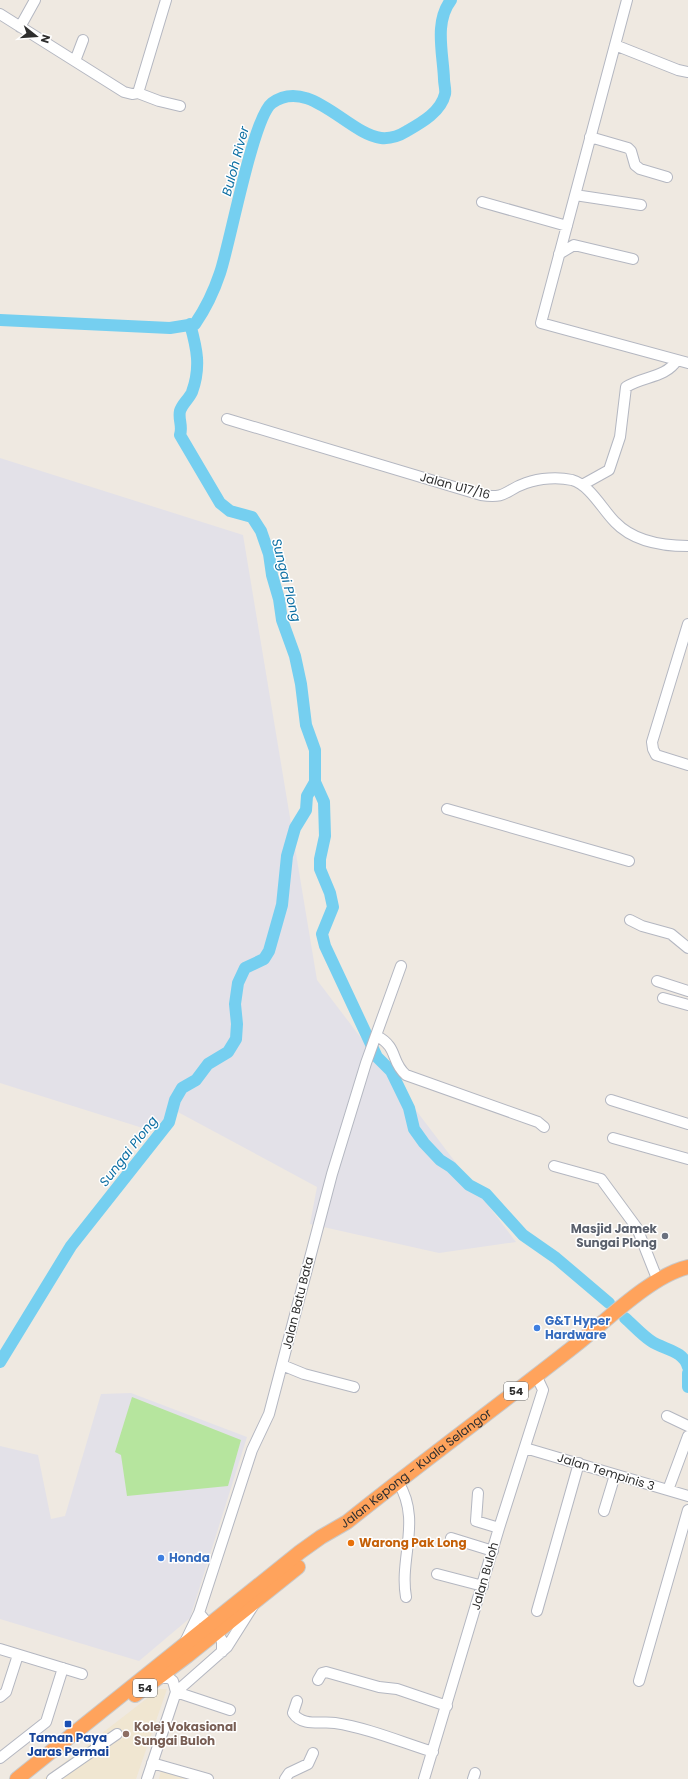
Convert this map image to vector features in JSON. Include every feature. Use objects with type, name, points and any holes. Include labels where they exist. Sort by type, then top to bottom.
[{"type":"highway","name":"Jalan Kepong - Kuala Selangor","points":[[70,1737],[96,1723],[158,1678],[321,1537],[337,1529],[620,1308],[658,1281],[668,1275],[688,1267]]},
{"type":"highway","name":"Jalan Kepong - Kuala Selangor","points":[[17,1779],[70,1737],[78,1728],[182,1647],[212,1630],[256,1601],[324,1544],[337,1529]]},
{"type":"street","points":[[20,27],[35,0]]},
{"type":"street","points":[[138,93],[166,0]]},
{"type":"street","points":[[627,0],[541,323],[688,363]]},
{"type":"street","points":[[0,14],[124,92],[132,94],[138,93],[159,101],[180,106]]},
{"type":"street","points":[[75,61],[77,52],[83,40]]},
{"type":"street","points":[[615,45],[678,70],[688,72]]},
{"type":"street","points":[[590,138],[628,148],[631,151],[635,165],[640,169],[667,178]]},
{"type":"street","points":[[575,195],[641,205]]},
{"type":"street","points":[[482,202],[567,226]]},
{"type":"street","points":[[559,254],[574,245],[633,260]]},
{"type":"street","points":[[677,360],[673,366],[666,371],[626,387],[620,437],[609,470],[582,485],[616,524],[635,535],[653,544],[688,546]]},
{"type":"street","name":"Jalan U17/16","points":[[228,419],[481,495],[505,495],[526,483],[554,479],[572,480],[582,485]]},
{"type":"street","points":[[688,624],[652,742],[652,749],[656,755],[688,765]]},
{"type":"street","points":[[447,808],[629,861]]},
{"type":"street","points":[[630,920],[642,926],[671,934],[688,948]]},
{"type":"street","name":"Jalan Batu Bata","points":[[182,1647],[199,1613],[252,1450],[269,1414],[322,1208],[366,1063],[401,966]]},
{"type":"street","points":[[657,981],[688,991]]},
{"type":"street","points":[[663,998],[688,1005]]},
{"type":"street","points":[[377,1036],[391,1046],[398,1064],[406,1076],[538,1122],[544,1126]]},
{"type":"street","points":[[611,1100],[688,1124]]},
{"type":"street","points":[[613,1138],[688,1159]]},
{"type":"street","points":[[554,1166],[602,1179],[638,1228],[658,1281]]},
{"type":"street","points":[[282,1365],[304,1374],[354,1387]]},
{"type":"street","name":"Jalan Buloh","points":[[424,1779],[483,1586],[499,1528],[543,1390],[536,1375]]},
{"type":"street","points":[[667,1416],[688,1426]]},
{"type":"street","points":[[668,1490],[688,1436]]},
{"type":"street","name":"Jalan Tempinis 3","points":[[525,1448],[688,1496]]},
{"type":"street","points":[[537,1611],[579,1463]]},
{"type":"street","points":[[604,1511],[614,1475]]},
{"type":"street","points":[[398,1482],[405,1494],[410,1531],[404,1584],[406,1597]]},
{"type":"street","points":[[478,1493],[476,1521],[499,1528]]},
{"type":"street","points":[[639,1681],[688,1510]]},
{"type":"street","points":[[451,1538],[493,1551]]},
{"type":"street","points":[[437,1574],[483,1586]]},
{"type":"street","points":[[147,1779],[176,1692],[222,1652],[232,1640],[256,1601]]},
{"type":"street","points":[[199,1613],[222,1640],[222,1652]]},
{"type":"street","points":[[0,1649],[82,1674]]},
{"type":"street","points":[[0,1697],[6,1692],[18,1655]]},
{"type":"street","points":[[0,1758],[46,1722],[63,1668]]},
{"type":"street","points":[[318,1680],[322,1673],[326,1672],[379,1687],[396,1689],[447,1706]]},
{"type":"street","points":[[158,1678],[169,1678],[173,1681],[176,1692]]},
{"type":"street","points":[[176,1692],[230,1710]]},
{"type":"street","points":[[297,1701],[293,1713],[299,1719],[318,1724],[327,1722],[344,1725],[433,1752]]},
{"type":"street","points":[[52,1779],[117,1734]]},
{"type":"street","points":[[285,1779],[289,1772],[308,1764],[313,1753]]},
{"type":"street","points":[[152,1763],[208,1779]]},
{"type":"shaded area","points":[[0,458],[243,535],[317,980],[516,1242],[439,1253],[310,1224],[317,1187],[176,1111],[149,1130],[0,1083]]},
{"type":"shaded area","points":[[131,1393],[247,1437],[190,1618],[139,1661],[0,1619],[0,1446],[38,1455],[51,1519],[65,1516],[101,1394]]},
{"type":"shaded area","name":"Kolej Vokasional Sungai Buloh","points":[[159,1689],[167,1689],[136,1779],[43,1779]]},
{"type":"shaded area","points":[[161,1770],[191,1779],[159,1779]]},
{"type":"green space","points":[[132,1397],[241,1440],[228,1486],[127,1496],[121,1455],[115,1452]]},
{"type":"waterway","name":"Buloh River","points":[[0,320],[170,328],[195,324],[203,312],[220,273],[257,131],[265,113],[272,103],[286,97],[300,97],[314,101],[368,134],[381,138],[388,138],[404,133],[435,112],[443,100],[445,91],[441,48],[441,28],[446,9],[451,0]]},
{"type":"waterway","name":"Sungai Plong","points":[[190,324],[195,342],[197,366],[195,383],[192,392],[180,411],[180,435],[220,503],[230,511],[252,517],[261,531],[269,554],[282,620],[295,656],[301,684],[306,725],[315,750],[315,782],[324,802],[325,836],[320,859],[320,869],[330,893],[333,907],[322,934],[325,946],[377,1057],[391,1071],[409,1108],[414,1129],[424,1143],[440,1160],[451,1167],[469,1185],[486,1194],[523,1235],[556,1258],[609,1303]]},
{"type":"waterway","name":"Sungai Plong","points":[[0,1362],[71,1246],[169,1122],[175,1100],[182,1088],[196,1080],[208,1064],[228,1052],[236,1039],[237,1024],[235,1004],[238,983],[245,968],[264,959],[269,951],[282,905],[287,856],[295,828],[306,810],[307,796],[315,782]]},
{"type":"waterway","name":"Sungai Plong","points":[[625,1318],[651,1341],[682,1357],[686,1361],[688,1367]]},
{"type":"waterway","name":"Sungai Plong","points":[[688,1373],[688,1387]]},
{"type":"place","name":"Masjid Jamek Sungai Plong","points":[[665,1236]]},
{"type":"place","name":"G&T Hyper Hardware","points":[[537,1328]]},
{"type":"place","name":"Warong Pak Long","points":[[351,1543]]},
{"type":"place","name":"Honda","points":[[161,1558]]},
{"type":"place","name":"Taman Paya Jaras Permai","points":[[68,1724]]},
{"type":"place","name":"Kolej Vokasional Sungai Buloh","points":[[126,1734]]}]
